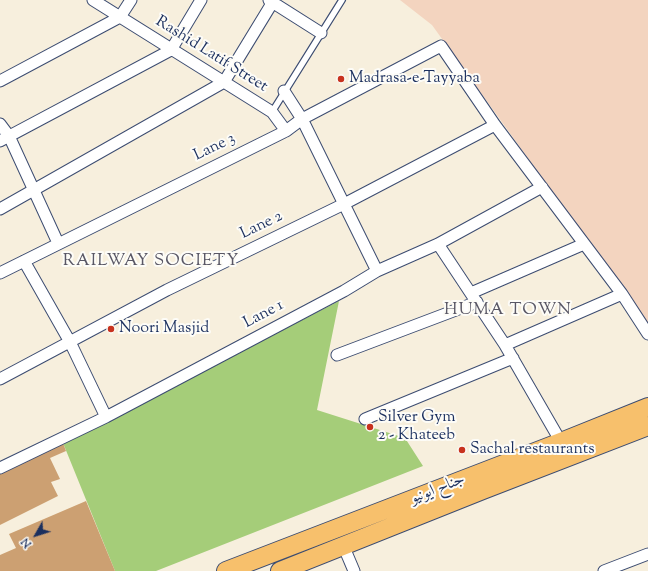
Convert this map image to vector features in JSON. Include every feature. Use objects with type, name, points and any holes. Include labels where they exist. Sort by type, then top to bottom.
[{"type":"highway","name":"جناح ایونیو","points":[[226,571],[648,407]]},
{"type":"highway","name":"جناح ایونیو","points":[[280,571],[648,426]]},
{"type":"street","name":"Rashid Latif Street","points":[[93,0],[170,50],[272,112],[286,131]]},
{"type":"street","points":[[0,81],[120,17],[131,0]]},
{"type":"street","points":[[4,139],[170,50],[201,0]]},
{"type":"street","points":[[0,209],[224,82],[272,1],[321,33]]},
{"type":"street","name":"Lane 3","points":[[0,274],[286,131],[302,119],[441,46],[495,125]]},
{"type":"street","points":[[284,91],[302,119],[377,271]]},
{"type":"street","points":[[0,124],[4,139],[33,190],[58,244]]},
{"type":"street","points":[[495,125],[622,294],[648,334]]},
{"type":"street","name":"Lane 2","points":[[0,379],[167,290],[344,204],[495,125]]},
{"type":"street","name":"Lane 1","points":[[0,468],[106,417],[344,291],[377,271],[438,244],[542,187]]},
{"type":"street","points":[[438,244],[506,345],[561,442]]},
{"type":"street","points":[[337,355],[474,297],[584,244]]},
{"type":"street","points":[[24,261],[70,342],[106,417]]},
{"type":"street","points":[[506,345],[622,294]]},
{"type":"street","points":[[365,419],[513,358]]},
{"type":"street","points":[[343,545],[354,571]]},
{"type":"street","points":[[604,571],[648,554]]},
{"type":"lane","points":[[272,112],[342,0]]},
{"type":"shaded area","points":[[400,0],[648,0],[648,325],[432,25]]},
{"type":"green space","points":[[339,301],[317,410],[405,438],[423,466],[156,571],[115,571],[63,443]]},
{"type":"building","points":[[63,443],[66,451],[50,458],[60,479],[51,482],[58,496],[0,525],[0,474]]},
{"type":"building","points":[[86,501],[115,571],[0,571],[0,555],[16,548],[9,534]]},
{"type":"place","name":"Madrasa-e-Tayyaba","points":[[341,79]]},
{"type":"place","name":"Noori Masjid","points":[[111,329]]},
{"type":"place","name":"Silver Gym 2 - Khateeb","points":[[370,427]]},
{"type":"place","name":"Sachal restaurants","points":[[462,450]]},
{"type":"district","name":"RAILWAY SOCIETY","points":[[151,262]]},
{"type":"district","name":"HUMA TOWN","points":[[508,311]]}]
